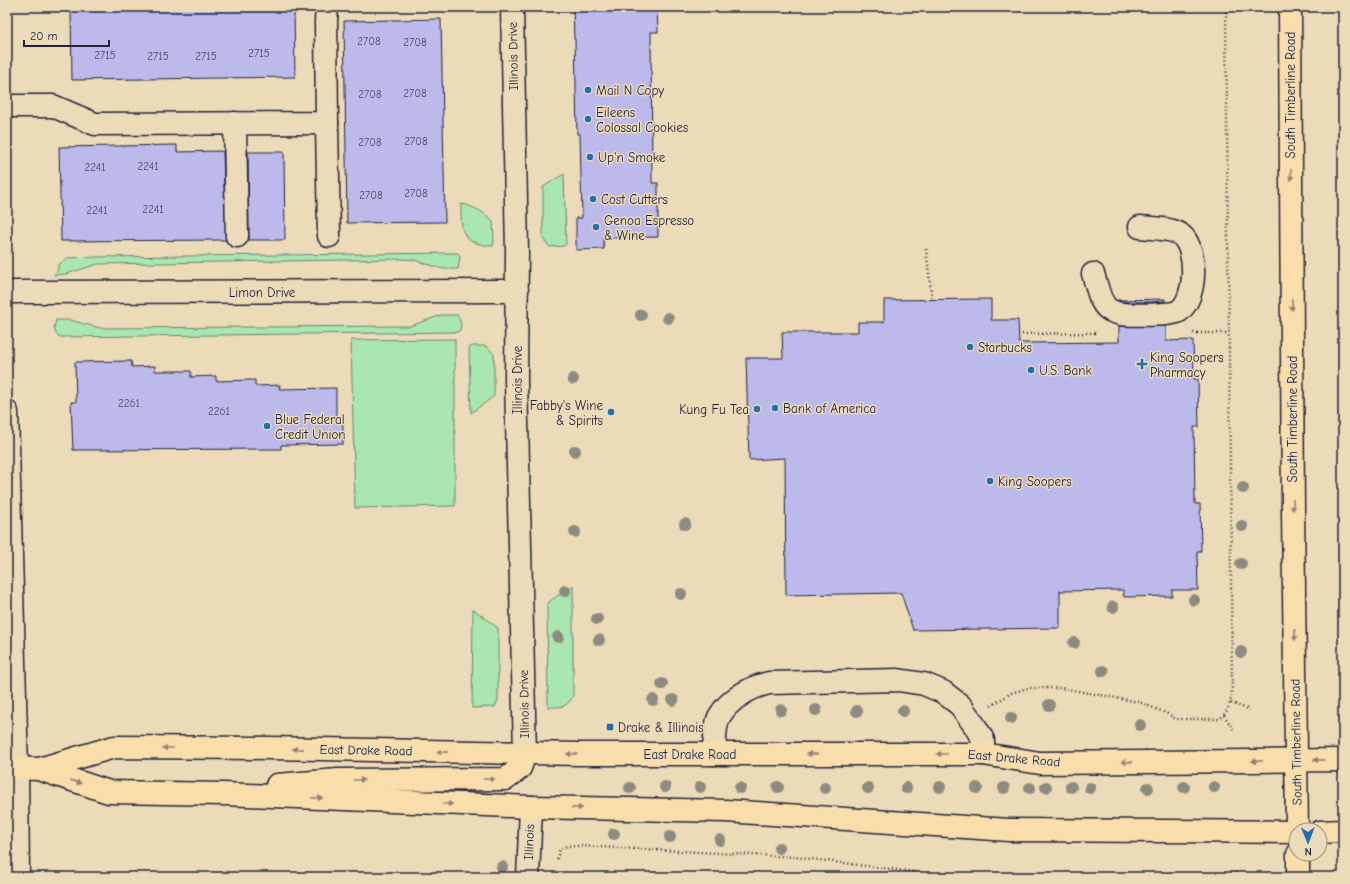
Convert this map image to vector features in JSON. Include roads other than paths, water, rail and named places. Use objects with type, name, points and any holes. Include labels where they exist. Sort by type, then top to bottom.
[{"type":"main road","name":"South Timberline Road","points":[[1290,7],[1297,822]]},
{"type":"main road","name":"East Drake Road","points":[[39,769],[114,747],[278,748],[525,754],[983,754],[1040,763],[1343,760]]},
{"type":"main road","points":[[223,794],[269,786],[338,780],[506,779],[520,768],[525,754]]},
{"type":"main road","name":"East Drake Road","points":[[12,768],[39,769],[109,792],[223,794],[531,807],[726,811],[1009,830],[1288,831]]},
{"type":"main road","points":[[1328,832],[1343,831]]},
{"type":"main road","points":[[1298,862],[1298,877]]},
{"type":"street","points":[[327,7],[329,236]]},
{"type":"street","name":"Illinois Drive","points":[[512,7],[517,291],[516,380],[525,754]]},
{"type":"street","points":[[7,106],[53,106],[95,124],[327,123]]},
{"type":"street","points":[[235,123],[237,236]]},
{"type":"street","points":[[1094,274],[1102,300],[1107,308],[1114,313],[1171,314],[1180,311],[1188,300],[1192,287],[1192,255],[1188,243],[1181,234],[1168,230],[1140,227]]},
{"type":"street","name":"Limon Drive","points":[[7,292],[517,291]]},
{"type":"street","points":[[7,412],[12,768],[18,877]]},
{"type":"street","points":[[714,754],[717,726],[719,718],[724,710],[740,695],[761,685],[769,683],[898,680],[924,684],[943,692],[960,705],[983,740],[983,754]]},
{"type":"street","name":"Illinois","points":[[528,877],[531,807]]},
{"type":"place","name":"Mail N Copy","points":[[588,90]]},
{"type":"place","name":"Eileens Colossal Cookies","points":[[588,119]]},
{"type":"place","name":"Up'n Smoke","points":[[590,157]]},
{"type":"place","name":"Cost Cutters","points":[[593,199]]},
{"type":"place","name":"Genoa Espresso & Wine","points":[[596,227]]},
{"type":"place","name":"Starbucks","points":[[970,347]]},
{"type":"place","name":"King Soopers Pharmacy","points":[[1142,364]]},
{"type":"place","name":"U.S. Bank","points":[[1031,370]]},
{"type":"place","name":"Bank of America","points":[[775,408]]},
{"type":"place","name":"Kung Fu Tea","points":[[757,409]]},
{"type":"place","name":"Fabby's Wine & Spirits","points":[[611,412]]},
{"type":"place","name":"Blue Federal Credit Union","points":[[267,426]]},
{"type":"place","name":"King Soopers","points":[[990,481]]},
{"type":"place","name":"Drake & Illinois","points":[[610,727]]}]
